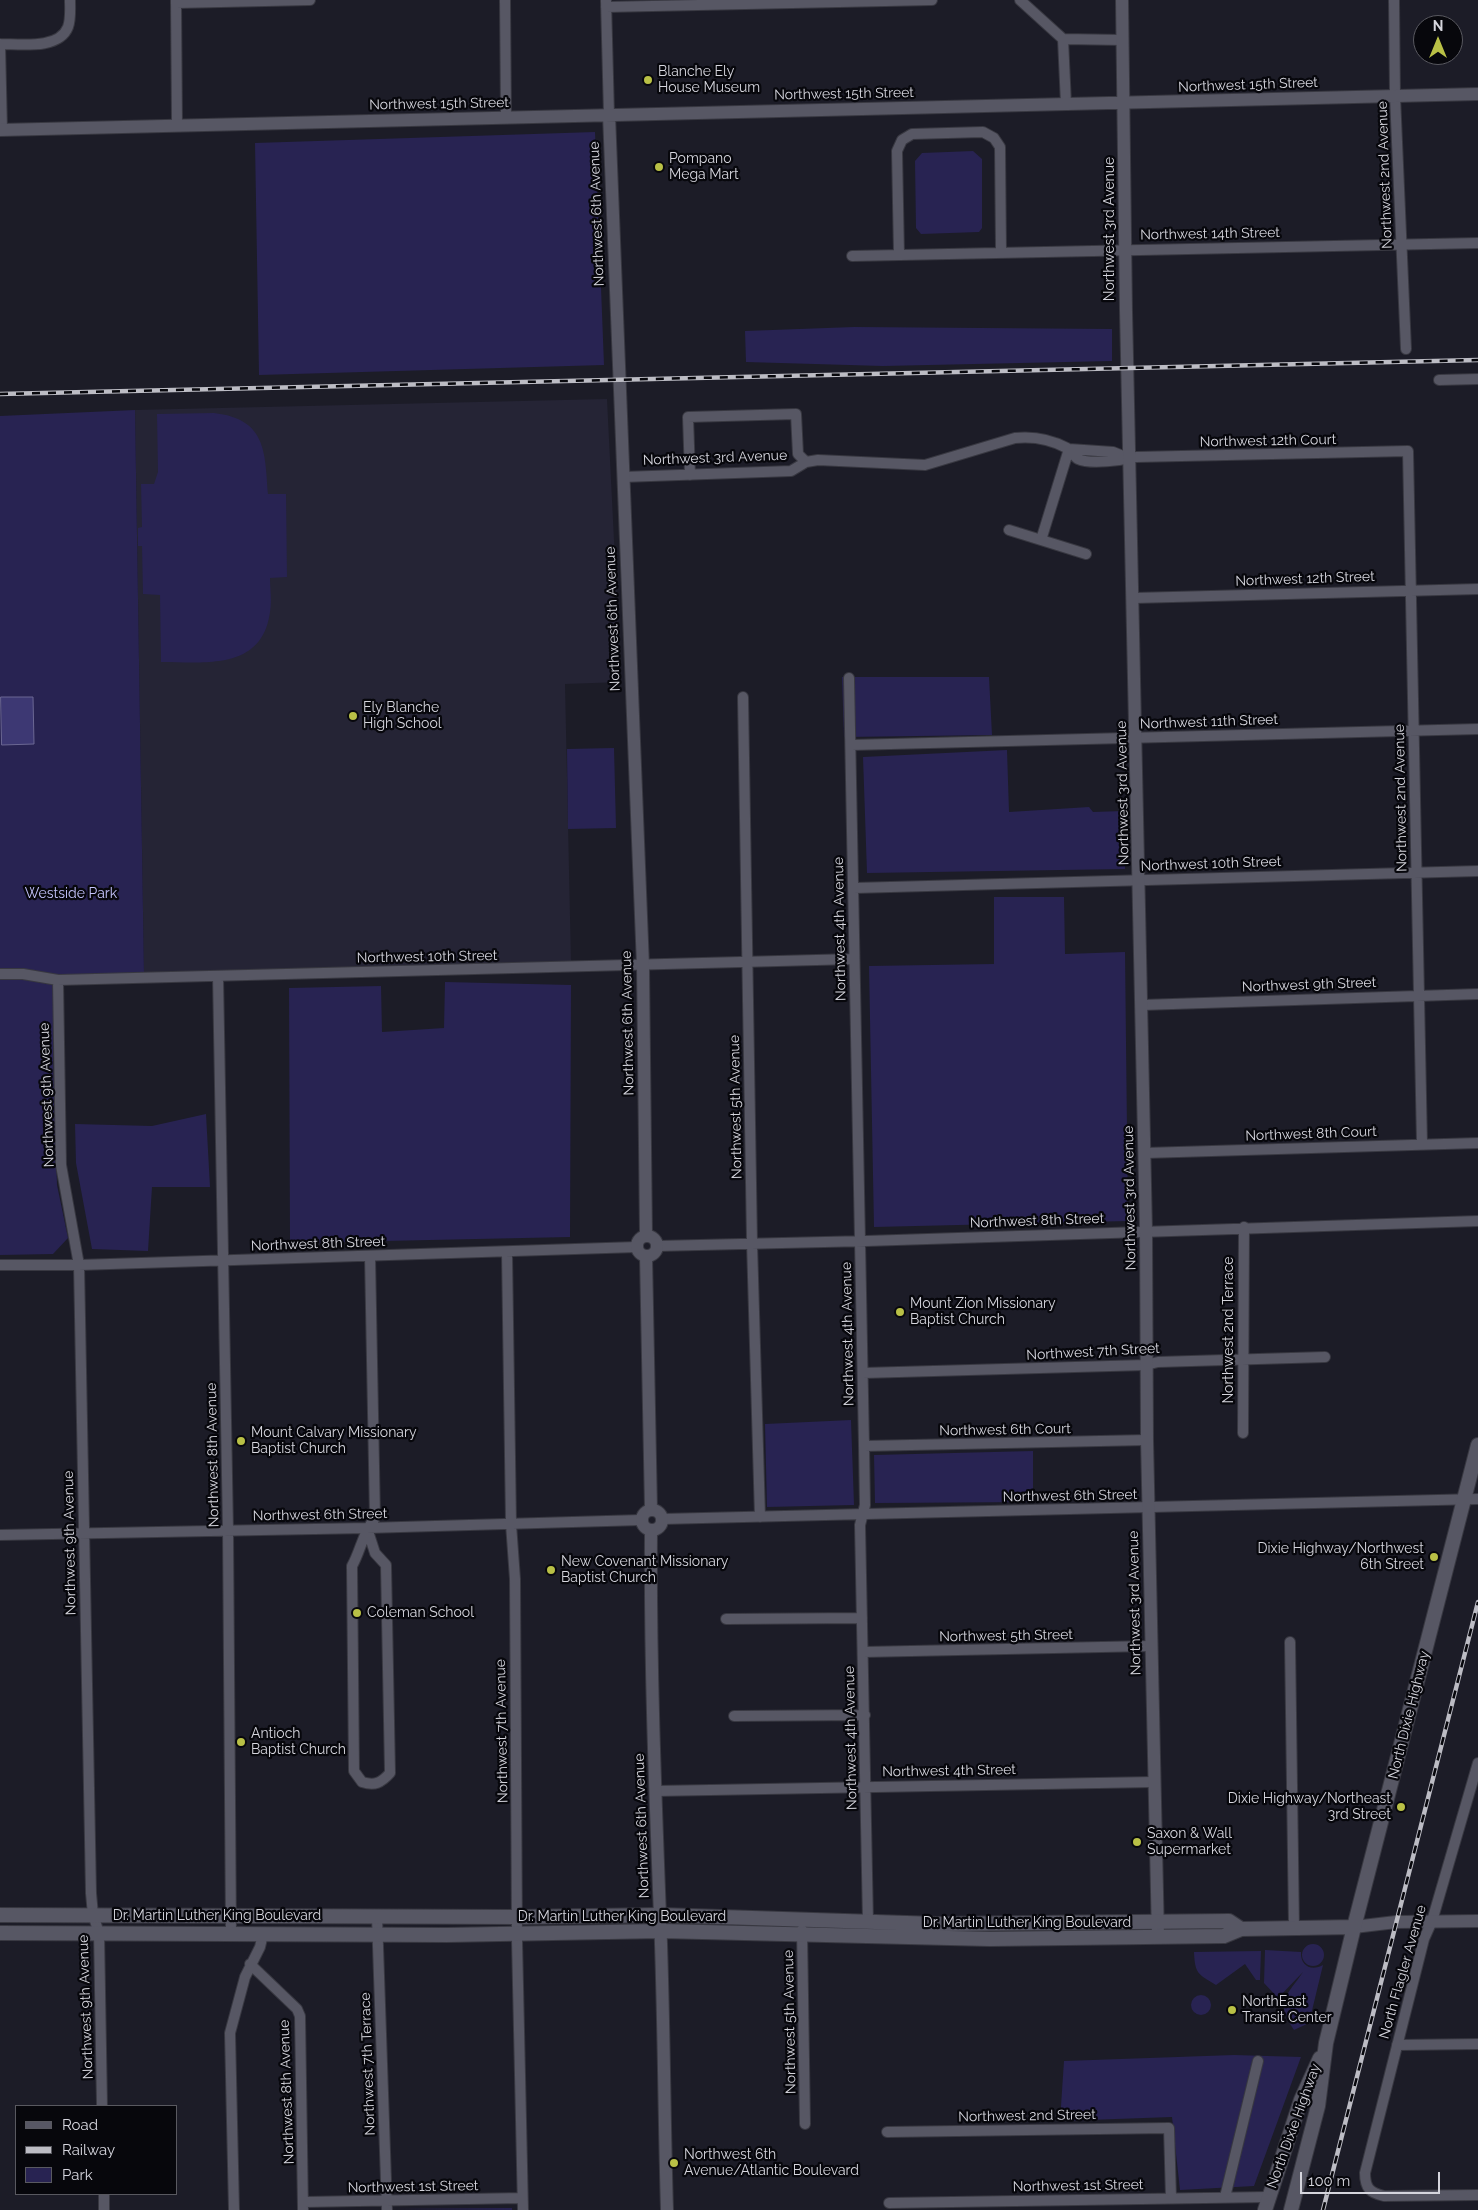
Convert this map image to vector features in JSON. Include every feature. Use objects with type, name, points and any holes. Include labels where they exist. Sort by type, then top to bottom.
[{"type":"main road","name":"North Dixie Highway","points":[[1291,2210],[1318,2106],[1326,2043],[1354,1927],[1471,1499],[1478,1445]]},
{"type":"main road","name":"Dr. Martin Luther King Boulevard","points":[[0,1915],[660,1916],[802,1926],[915,1937],[1070,1939],[1224,1936],[1241,1929],[1354,1927]]},
{"type":"main road","name":"Dr. Martin Luther King Boulevard","points":[[0,1933],[517,1934],[802,1926],[868,1922],[1069,1924],[1229,1921],[1241,1929]]},
{"type":"main road","points":[[1069,1924],[1070,1939]]},
{"type":"main road","name":"North Dixie Highway","points":[[1267,2203],[1301,2100],[1326,2043]]},
{"type":"street","points":[[1,130],[0,44],[55,41],[62,36],[68,26],[70,0]]},
{"type":"street","points":[[177,125],[176,2],[310,0]]},
{"type":"street","points":[[505,0],[506,117]]},
{"type":"street","points":[[606,3],[932,0]]},
{"type":"street","points":[[1020,0],[1063,39],[1123,40]]},
{"type":"street","name":"Northwest 3rd Avenue","points":[[1122,0],[1129,458],[1134,598],[1145,1153],[1150,1646],[1158,1937]]},
{"type":"street","name":"Northwest 2nd Avenue","points":[[1394,0],[1395,96],[1406,349]]},
{"type":"street","name":"Northwest 6th Avenue","points":[[606,3],[643,966],[646,1236]]},
{"type":"street","points":[[1063,39],[1066,104]]},
{"type":"street","name":"Northwest 15th Street","points":[[1,130],[1478,94]]},
{"type":"street","points":[[899,255],[897,151],[902,140],[912,134],[983,132],[994,138],[1000,148],[1001,252]]},
{"type":"street","name":"Northwest 14th Street","points":[[852,256],[1478,243]]},
{"type":"street","points":[[1439,380],[1478,379]]},
{"type":"street","points":[[690,475],[688,417],[796,414],[798,454],[806,462]]},
{"type":"street","name":"Northwest 3rd Avenue","points":[[623,477],[791,471],[806,462],[818,460],[925,465],[1015,438],[1030,437],[1041,438],[1069,449],[1078,459],[1092,461],[1129,458]]},
{"type":"street","points":[[1041,540],[1069,449]]},
{"type":"street","name":"Northwest 2nd Avenue","points":[[1408,451],[1422,1144]]},
{"type":"street","name":"Northwest 12th Court","points":[[1129,458],[1408,451]]},
{"type":"street","points":[[1009,530],[1086,554]]},
{"type":"street","name":"Northwest 12th Street","points":[[1134,598],[1478,589]]},
{"type":"street","name":"Northwest 4th Avenue","points":[[849,678],[864,1446],[863,1514],[860,1525],[868,1922]]},
{"type":"street","name":"Northwest 5th Avenue","points":[[743,697],[752,1243],[760,1516]]},
{"type":"street","name":"Northwest 11th Street","points":[[851,745],[1413,729],[1478,729]]},
{"type":"street","name":"Northwest 10th Street","points":[[854,888],[1478,871]]},
{"type":"street","name":"Northwest 10th Street","points":[[0,974],[23,974],[58,980],[854,959]]},
{"type":"street","name":"Northwest 8th Avenue","points":[[218,976],[228,1530],[231,1934]]},
{"type":"street","name":"Northwest 9th Avenue","points":[[58,980],[61,1165],[79,1265],[83,1534],[93,1915],[99,1933],[102,2105]]},
{"type":"street","name":"Northwest 9th Street","points":[[1142,1005],[1419,994],[1478,994]]},
{"type":"street","name":"Northwest 8th Court","points":[[1145,1153],[1478,1143]]},
{"type":"street","name":"Northwest 8th Street","points":[[656,1246],[1478,1221]]},
{"type":"street","name":"Northwest 2nd Terrace","points":[[1243,1433],[1244,1228]]},
{"type":"street","points":[[642,1252],[655,1252],[656,1246],[652,1238],[646,1236],[640,1238],[650,1510]]},
{"type":"street","name":"Northwest 8th Street","points":[[0,1265],[79,1265],[507,1253],[642,1252]]},
{"type":"street","name":"Northwest 7th Avenue","points":[[507,1253],[511,1524],[515,1579],[517,1934],[523,2210]]},
{"type":"street","points":[[367,1528],[374,1553],[386,1565],[390,1773],[383,1781],[373,1785],[362,1782],[354,1772],[352,1566],[367,1528],[375,1518],[370,1256]]},
{"type":"street","name":"Northwest 7th Street","points":[[862,1373],[1146,1365],[1158,1362],[1325,1357]]},
{"type":"street","name":"Northwest 6th Court","points":[[864,1446],[1147,1440]]},
{"type":"street","name":"Northwest 6th Street","points":[[662,1519],[1148,1509],[1471,1499]]},
{"type":"street","points":[[650,1510],[657,1511],[662,1519],[658,1528],[651,1531],[643,1526],[641,1520],[643,1514],[650,1510]]},
{"type":"street","name":"Northwest 6th Street","points":[[0,1534],[367,1528],[641,1520]]},
{"type":"street","name":"Northwest 6th Avenue","points":[[651,1531],[655,1791],[661,1930],[667,2210]]},
{"type":"street","points":[[726,1619],[862,1618]]},
{"type":"street","points":[[1290,1642],[1294,1928]]},
{"type":"street","name":"Northwest 5th Street","points":[[863,1652],[1150,1646]]},
{"type":"street","points":[[734,1716],[864,1715]]},
{"type":"street","name":"North Flagler Avenue","points":[[1478,1763],[1476,1777],[1432,1921],[1424,1939],[1365,2173],[1365,2182],[1369,2190],[1384,2196],[1478,2195]]},
{"type":"street","name":"Northwest 4th Street","points":[[655,1791],[724,1788],[836,1789],[866,1786],[1153,1782]]},
{"type":"street","name":"Northwest 7th Terrace","points":[[377,1917],[387,2206]]},
{"type":"street","points":[[1354,1927],[1396,1922],[1478,1921]]},
{"type":"street","name":"Northwest 5th Avenue","points":[[802,1926],[805,2124]]},
{"type":"street","points":[[234,2210],[230,2033],[250,1964],[260,1947],[263,1934]]},
{"type":"street","name":"Northwest 8th Avenue","points":[[250,1964],[297,2009],[300,2016],[304,2206]]},
{"type":"street","points":[[1397,2045],[1478,2044]]},
{"type":"street","points":[[1225,2197],[1258,2061]]},
{"type":"street","name":"Northwest 2nd Street","points":[[887,2132],[1169,2128],[1171,2198]]},
{"type":"street","points":[[104,2195],[104,2210]]},
{"type":"street","name":"Northwest 1st Street","points":[[889,2203],[1225,2197],[1267,2203]]},
{"type":"street","name":"Northwest 1st Street","points":[[304,2206],[387,2206],[522,2198]]},
{"type":"shaded area","name":"Ely Blanche High School","points":[[607,399],[621,682],[565,684],[571,963],[144,974],[135,410]]},
{"type":"shaded area","points":[[1,697],[33,697],[34,744],[2,745]]},
{"type":"green space","points":[[595,132],[604,365],[259,375],[255,143]]},
{"type":"green space","points":[[973,151],[982,159],[982,228],[979,232],[921,234],[916,228],[915,161],[922,153]]},
{"type":"green space","points":[[854,327],[1112,329],[1112,361],[883,366],[746,362],[745,331]]},
{"type":"green space","name":"Westside Park","points":[[135,410],[144,974],[54,976],[53,1059],[57,1185],[68,1238],[53,1254],[0,1255],[0,416]]},
{"type":"green space","points":[[214,413],[231,416],[244,422],[253,430],[263,451],[268,494],[286,494],[287,577],[270,578],[271,608],[265,631],[256,645],[244,654],[213,662],[161,662],[160,595],[143,594],[142,546],[138,546],[138,528],[142,527],[141,484],[154,484],[158,472],[157,414]]},
{"type":"green space","points":[[842,677],[989,677],[992,735],[844,737]]},
{"type":"green space","points":[[614,748],[616,828],[568,829],[567,749]]},
{"type":"green space","points":[[1007,750],[1009,812],[1089,807],[1093,812],[1123,811],[1125,869],[867,873],[863,757]]},
{"type":"green space","points":[[994,897],[1064,897],[1065,954],[1125,952],[1128,1221],[874,1227],[869,966],[994,964]]},
{"type":"green space","points":[[445,982],[571,985],[570,1237],[290,1243],[289,988],[381,986],[382,1032],[444,1028]]},
{"type":"green space","points":[[206,1114],[210,1187],[152,1187],[148,1251],[92,1249],[76,1163],[75,1124],[152,1126]]},
{"type":"green space","points":[[851,1420],[854,1505],[767,1507],[765,1424]]},
{"type":"green space","points":[[1033,1451],[1033,1502],[875,1503],[874,1455]]},
{"type":"green space","points":[[1313,1944],[1321,1947],[1324,1955],[1321,1963],[1313,1966],[1305,1963],[1302,1955],[1305,1947]]},
{"type":"green space","points":[[1265,1950],[1301,1952],[1302,1960],[1307,1966],[1314,1968],[1323,1965],[1309,2023],[1294,2030],[1288,2020],[1284,2005],[1288,1993],[1303,1972],[1278,1998],[1264,1983]]},
{"type":"green space","points":[[1261,1951],[1260,1980],[1256,1980],[1245,1964],[1216,1985],[1201,1976],[1195,1965],[1194,1952]]},
{"type":"green space","points":[[1201,1995],[1208,1998],[1211,2005],[1208,2012],[1201,2015],[1194,2012],[1191,2005],[1194,1998]]},
{"type":"green space","points":[[1234,2055],[1301,2057],[1254,2186],[1180,2190],[1172,2117],[1060,2121],[1064,2061]]},
{"type":"green space","points":[[512,2208],[512,2210],[395,2209]]},
{"type":"railway","points":[[0,394],[1478,360]]},
{"type":"railway","points":[[1323,2210],[1478,1602]]},
{"type":"place","name":"Blanche Ely House Museum","points":[[648,80]]},
{"type":"place","name":"Pompano Mega Mart","points":[[659,167]]},
{"type":"place","name":"Ely Blanche High School","points":[[353,716]]},
{"type":"place","name":"Mount Zion Missionary Baptist Church","points":[[900,1312]]},
{"type":"place","name":"Mount Calvary Missionary Baptist Church","points":[[241,1441]]},
{"type":"place","name":"Dixie Highway/Northwest 6th Street","points":[[1434,1557]]},
{"type":"place","name":"New Covenant Missionary Baptist Church","points":[[551,1570]]},
{"type":"place","name":"Coleman School","points":[[357,1613]]},
{"type":"place","name":"Antioch Baptist Church","points":[[241,1742]]},
{"type":"place","name":"Dixie Highway/Northeast 3rd Street","points":[[1401,1807]]},
{"type":"place","name":"Saxon & Wall Supermarket","points":[[1137,1842]]},
{"type":"place","name":"NorthEast Transit Center","points":[[1232,2010]]},
{"type":"place","name":"Northwest 6th Avenue/Atlantic Boulevard","points":[[674,2163]]}]
